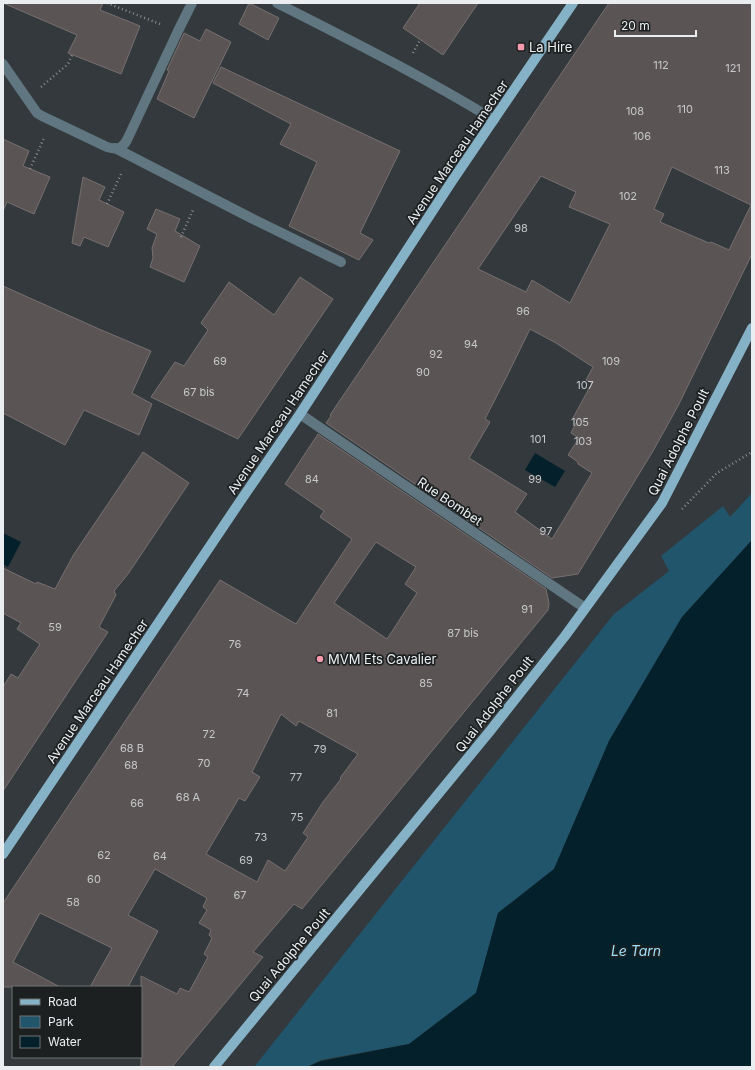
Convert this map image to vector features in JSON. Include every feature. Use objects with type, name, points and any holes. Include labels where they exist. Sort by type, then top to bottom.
[{"type":"main road","name":"Avenue Marceau Hamecher","points":[[3,854],[300,414],[452,181],[573,3]]},
{"type":"main road","name":"Quai Adolphe Poult","points":[[214,1067],[490,731],[561,642],[662,503],[752,328]]},
{"type":"street","points":[[3,64],[37,113],[107,148],[112,149],[122,147],[125,145],[192,3]]},
{"type":"street","points":[[277,3],[357,44],[494,120]]},
{"type":"street","points":[[115,148],[341,262]]},
{"type":"street","name":"Rue Bombet","points":[[300,414],[585,608]]},
{"type":"path","points":[[107,3],[178,30]]},
{"type":"path","points":[[27,99],[68,64],[72,55]]},
{"type":"path","points":[[30,169],[52,120]]},
{"type":"path","points":[[107,204],[129,155]]},
{"type":"path","points":[[181,237],[201,192]]},
{"type":"path","points":[[682,510],[717,473],[752,452]]},
{"type":"green space","points":[[752,493],[752,540],[682,617],[609,741],[554,869],[498,913],[476,993],[409,1044],[321,1060],[307,1067],[254,1067],[614,614],[669,571],[661,556],[723,506],[730,517]]},
{"type":"water","points":[[535,453],[565,471],[555,487],[525,470]]},
{"type":"water","points":[[3,533],[21,542],[8,567],[3,564]]},
{"type":"water","name":"Le Tarn","points":[[752,540],[752,1067],[307,1067],[321,1061],[409,1044],[476,993],[498,913],[554,869],[609,741],[682,617]]},
{"type":"building","points":[[3,3],[103,3],[100,10],[140,26],[121,74],[68,53],[77,35]]},
{"type":"building","points":[[249,3],[279,18],[268,40],[239,24]]},
{"type":"building","points":[[420,3],[478,3],[443,55],[403,28]]},
{"type":"building","points":[[609,3],[752,3],[752,254],[678,406],[653,451],[578,574],[552,578],[326,423],[331,416],[330,415]],"holes":[[[672,167],[751,205],[729,250],[660,222],[664,214],[654,209]],[[541,176],[576,192],[569,207],[610,224],[570,303],[532,280],[526,292],[478,269]],[[530,329],[556,343],[593,367],[586,380],[592,383],[573,418],[577,421],[571,433],[579,438],[568,455],[592,473],[552,539],[515,512],[527,494],[469,458],[490,422],[485,419]]]},
{"type":"building","points":[[206,29],[231,42],[194,118],[157,99],[169,71],[167,70],[184,33],[200,41]]},
{"type":"building","points":[[221,67],[400,151],[360,233],[373,240],[359,260],[289,226],[317,162],[280,144],[291,124],[213,83]]},
{"type":"building","points":[[3,139],[29,151],[23,166],[50,177],[34,214],[7,202],[3,211]]},
{"type":"building","points":[[83,177],[105,187],[99,200],[124,212],[108,247],[84,237],[80,246],[72,243]]},
{"type":"building","points":[[156,209],[180,219],[175,231],[200,246],[184,282],[150,267],[153,258],[152,248],[157,234],[147,229]]},
{"type":"building","points":[[300,277],[333,299],[238,439],[151,397],[175,362],[184,366],[208,330],[201,323],[229,282],[274,315]]},
{"type":"building","points":[[3,286],[151,351],[132,393],[152,404],[139,435],[84,410],[65,445],[3,413]]},
{"type":"building","points":[[318,434],[546,589],[549,603],[548,610],[302,909],[294,904],[253,952],[263,957],[172,1067],[141,1067],[141,976],[177,994],[180,988],[189,992],[208,957],[204,954],[212,938],[209,935],[211,930],[199,923],[207,910],[203,907],[207,898],[155,869],[128,915],[158,931],[129,986],[91,986],[112,948],[40,913],[13,962],[58,986],[3,987],[3,903],[220,580],[296,624],[352,539],[320,517],[324,511],[285,484]],"holes":[[[376,542],[416,567],[405,584],[417,593],[387,639],[334,603]],[[281,714],[296,726],[299,721],[358,754],[323,802],[303,833],[308,837],[285,871],[268,860],[257,882],[206,854],[239,798],[245,801],[260,777],[252,772]]]},
{"type":"building","points":[[143,452],[189,483],[128,574],[114,591],[116,595],[99,627],[108,632],[3,791],[3,687],[11,674],[18,678],[40,644],[17,629],[21,623],[3,613],[3,568],[36,584],[37,582],[55,589],[74,554]]},
{"type":"place","name":"La Hire","points":[[521,47]]},
{"type":"place","name":"MVM Ets Cavalier","points":[[320,659]]}]
